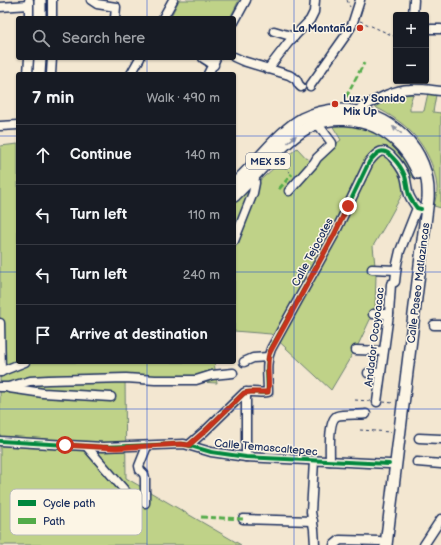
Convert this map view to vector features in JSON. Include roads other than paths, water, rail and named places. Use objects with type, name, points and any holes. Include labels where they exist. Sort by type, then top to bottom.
[{"type":"highway","points":[[40,0],[40,16]]},
{"type":"highway","points":[[47,0],[47,16]]},
{"type":"highway","points":[[39,72],[40,60]]},
{"type":"highway","points":[[46,72],[47,60]]},
{"type":"highway","name":"Calle Paseo Matlazincas","points":[[236,193],[281,136],[300,120],[322,112],[337,110],[356,111],[385,121],[405,136],[414,147],[419,157],[425,172],[428,187],[428,204],[417,295],[381,544]]},
{"type":"highway","name":"Calle Paseo Matlazincas","points":[[236,184],[273,156],[305,129],[317,123],[335,120],[363,122],[394,138],[408,153],[418,173],[421,191],[381,544]]},
{"type":"street","points":[[52,0],[52,16]]},
{"type":"street","points":[[92,0],[97,4],[115,6],[115,16]]},
{"type":"street","points":[[164,16],[173,0]]},
{"type":"street","points":[[236,18],[246,0]]},
{"type":"street","points":[[268,68],[313,16],[315,0]]},
{"type":"street","points":[[310,86],[346,36],[352,25],[360,0]]},
{"type":"street","points":[[413,12],[414,0]]},
{"type":"street","points":[[0,7],[29,2],[29,16]]},
{"type":"street","points":[[429,29],[441,29]]},
{"type":"street","points":[[274,31],[294,37]]},
{"type":"street","points":[[236,58],[295,78],[301,87]]},
{"type":"street","points":[[28,60],[28,72]]},
{"type":"street","points":[[51,72],[52,60]]},
{"type":"street","points":[[132,72],[139,60]]},
{"type":"street","points":[[209,72],[215,61]]},
{"type":"street","points":[[356,111],[410,85],[424,89],[441,91]]},
{"type":"street","points":[[288,191],[316,159],[332,144],[317,123]]},
{"type":"street","points":[[0,126],[16,125]]},
{"type":"street","name":"Calle Tejocotes","points":[[246,392],[268,392],[267,365],[271,349],[334,235],[369,162],[377,154],[382,151],[388,152],[395,160],[403,172],[409,194],[419,209]]},
{"type":"street","points":[[236,236],[254,193],[254,170]]},
{"type":"street","name":"Andador Ocoyoacac","points":[[377,402],[389,314],[391,284],[395,282],[398,258],[401,248],[419,209]]},
{"type":"street","points":[[372,269],[396,270]]},
{"type":"street","points":[[373,314],[389,314]]},
{"type":"street","points":[[0,323],[0,372],[20,364]]},
{"type":"street","points":[[356,350],[383,351]]},
{"type":"street","points":[[244,362],[253,358],[268,357]]},
{"type":"street","points":[[1,387],[30,381],[48,380],[126,378],[198,380],[212,375],[233,373]]},
{"type":"street","points":[[368,373],[381,373]]},
{"type":"street","points":[[1,387],[43,393],[111,398]]},
{"type":"street","points":[[189,445],[241,395],[246,392]]},
{"type":"street","points":[[246,392],[246,457]]},
{"type":"street","points":[[330,461],[331,428],[335,417],[340,415],[366,414]]},
{"type":"street","points":[[420,438],[441,439]]},
{"type":"street","name":"Calle Temascaltepec","points":[[0,441],[116,448],[180,444],[189,445],[210,452],[246,457],[389,464]]},
{"type":"street","points":[[145,503],[145,478],[139,466],[147,446]]},
{"type":"street","points":[[87,447],[124,489]]},
{"type":"street","points":[[314,461],[311,512],[314,529],[314,545]]},
{"type":"street","points":[[417,462],[441,464]]},
{"type":"street","points":[[243,519],[313,521]]},
{"type":"street","points":[[424,545],[441,519]]},
{"type":"street","points":[[334,545],[340,540],[381,544]]},
{"type":"place","name":"La Montaña","points":[[360,28]]},
{"type":"place","name":"Luz y Sonido Mix Up","points":[[335,104]]}]
